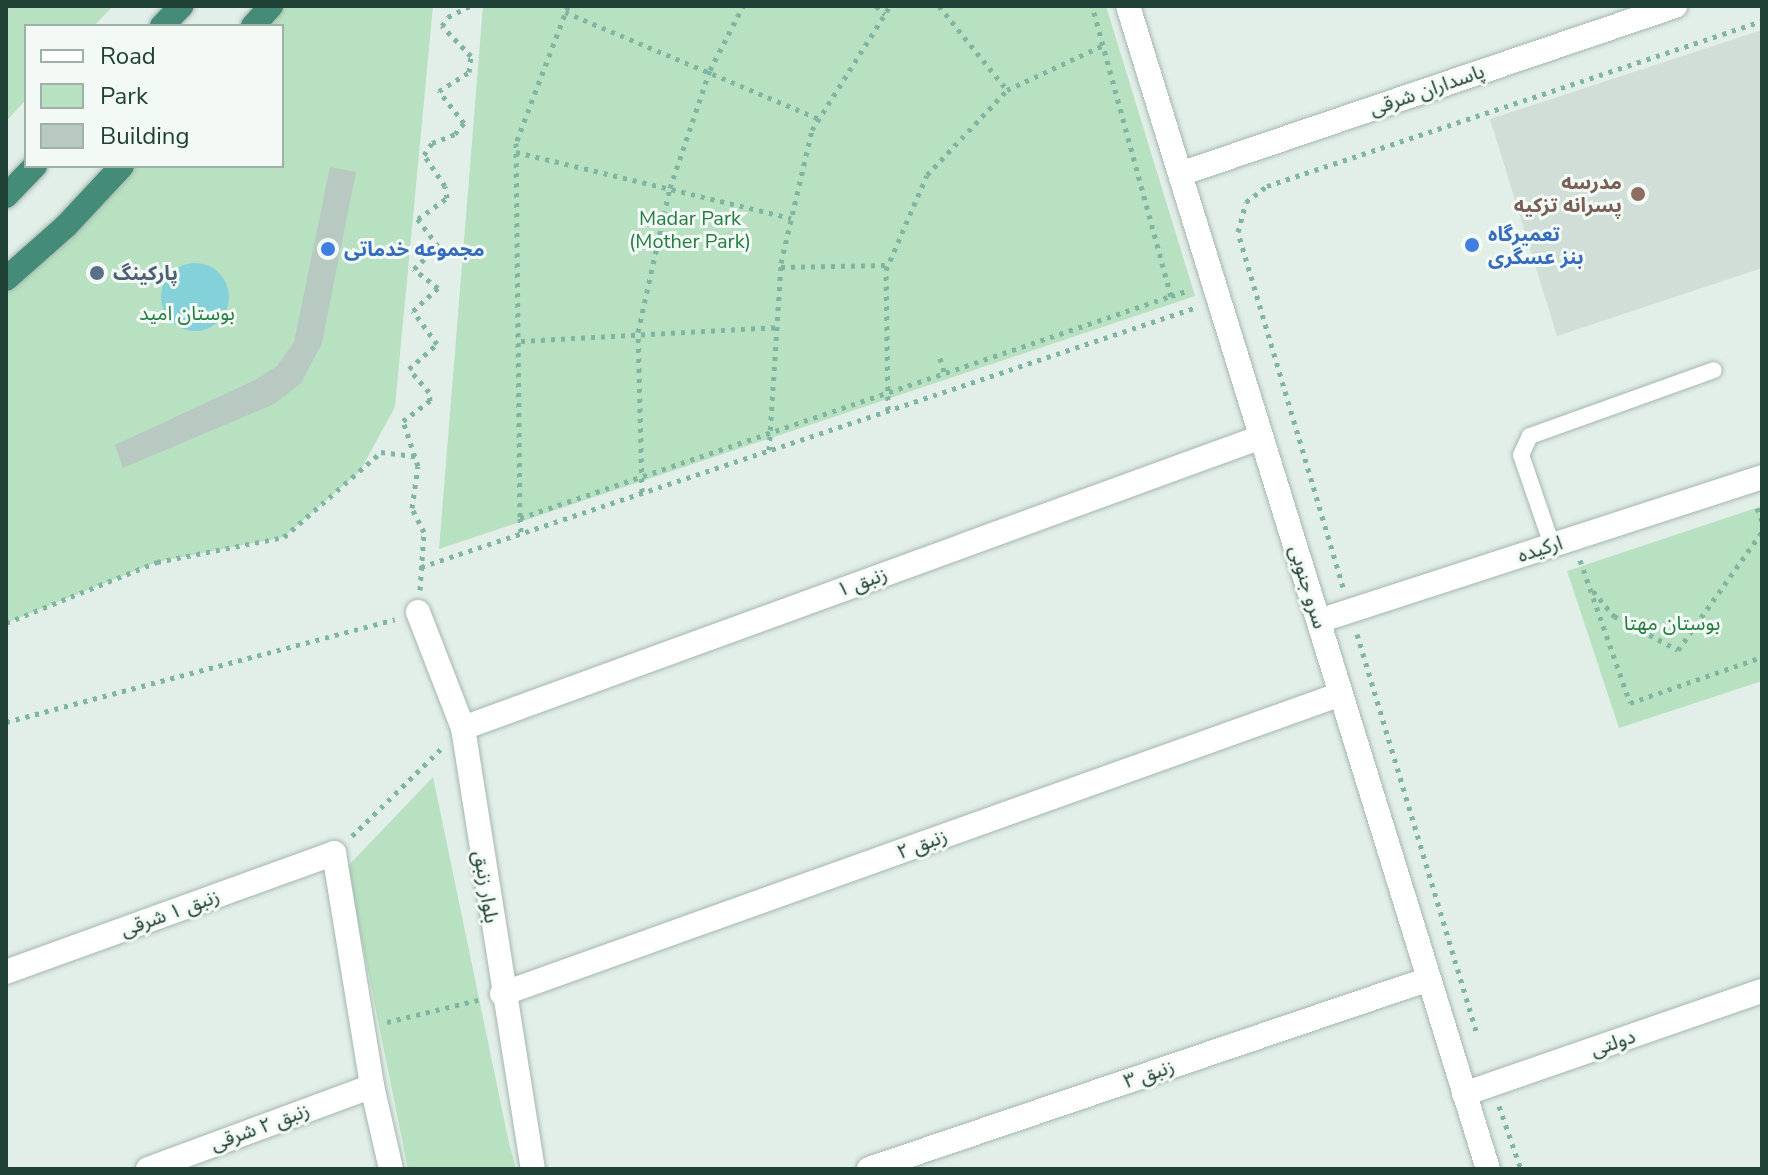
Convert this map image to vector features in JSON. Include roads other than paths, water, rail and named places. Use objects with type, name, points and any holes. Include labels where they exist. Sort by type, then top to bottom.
[{"type":"highway","points":[[164,24],[181,6]]},
{"type":"highway","points":[[255,24],[271,6]]},
{"type":"highway","points":[[6,196],[33,168]]},
{"type":"highway","points":[[6,279],[66,226],[120,168]]},
{"type":"street","name":"سرو جنوبی","points":[[1128,6],[1488,1169]]},
{"type":"street","name":"پاسداران شرقی","points":[[1180,174],[1675,6]]},
{"type":"street","name":"زنبق ۱","points":[[463,728],[1261,437]]},
{"type":"street","name":"ارکیده","points":[[1319,621],[1762,477]]},
{"type":"street","name":"بلوار زنبق","points":[[418,612],[463,728],[502,994],[533,1169]]},
{"type":"street","name":"زنبق ۲","points":[[502,994],[1341,694]]},
{"type":"street","name":"زنبق ۱ شرقی","points":[[6,972],[334,853],[372,1086]]},
{"type":"street","name":"زنبق ۳","points":[[869,1169],[1429,979]]},
{"type":"street","name":"دولتی","points":[[1464,1094],[1762,991]]},
{"type":"street","name":"زنبق ۲ شرقی","points":[[148,1169],[372,1086]]},
{"type":"street","points":[[372,1086],[391,1169]]},
{"type":"lane","points":[[1563,541],[1521,455],[1530,436],[1714,370]]},
{"type":"water","points":[[195,263],[219,273],[229,297],[219,321],[195,331],[171,321],[161,297],[171,273]]},
{"type":"place","name":"مدرسه پسرانه تزکیه","points":[[1638,194]]},
{"type":"place","name":"تعمیرگاه بنز عسگری","points":[[1472,245]]},
{"type":"place","name":"مجموعه خدماتی","points":[[328,249]]},
{"type":"place","name":"پارکینگ","points":[[97,273]]},
{"type":"park label","name":"Madar Park (Mother Park)","points":[[690,230]]},
{"type":"park label","name":"بوستان امید","points":[[187,313]]},
{"type":"park label","name":"بوستان مهتا","points":[[1672,623]]}]
